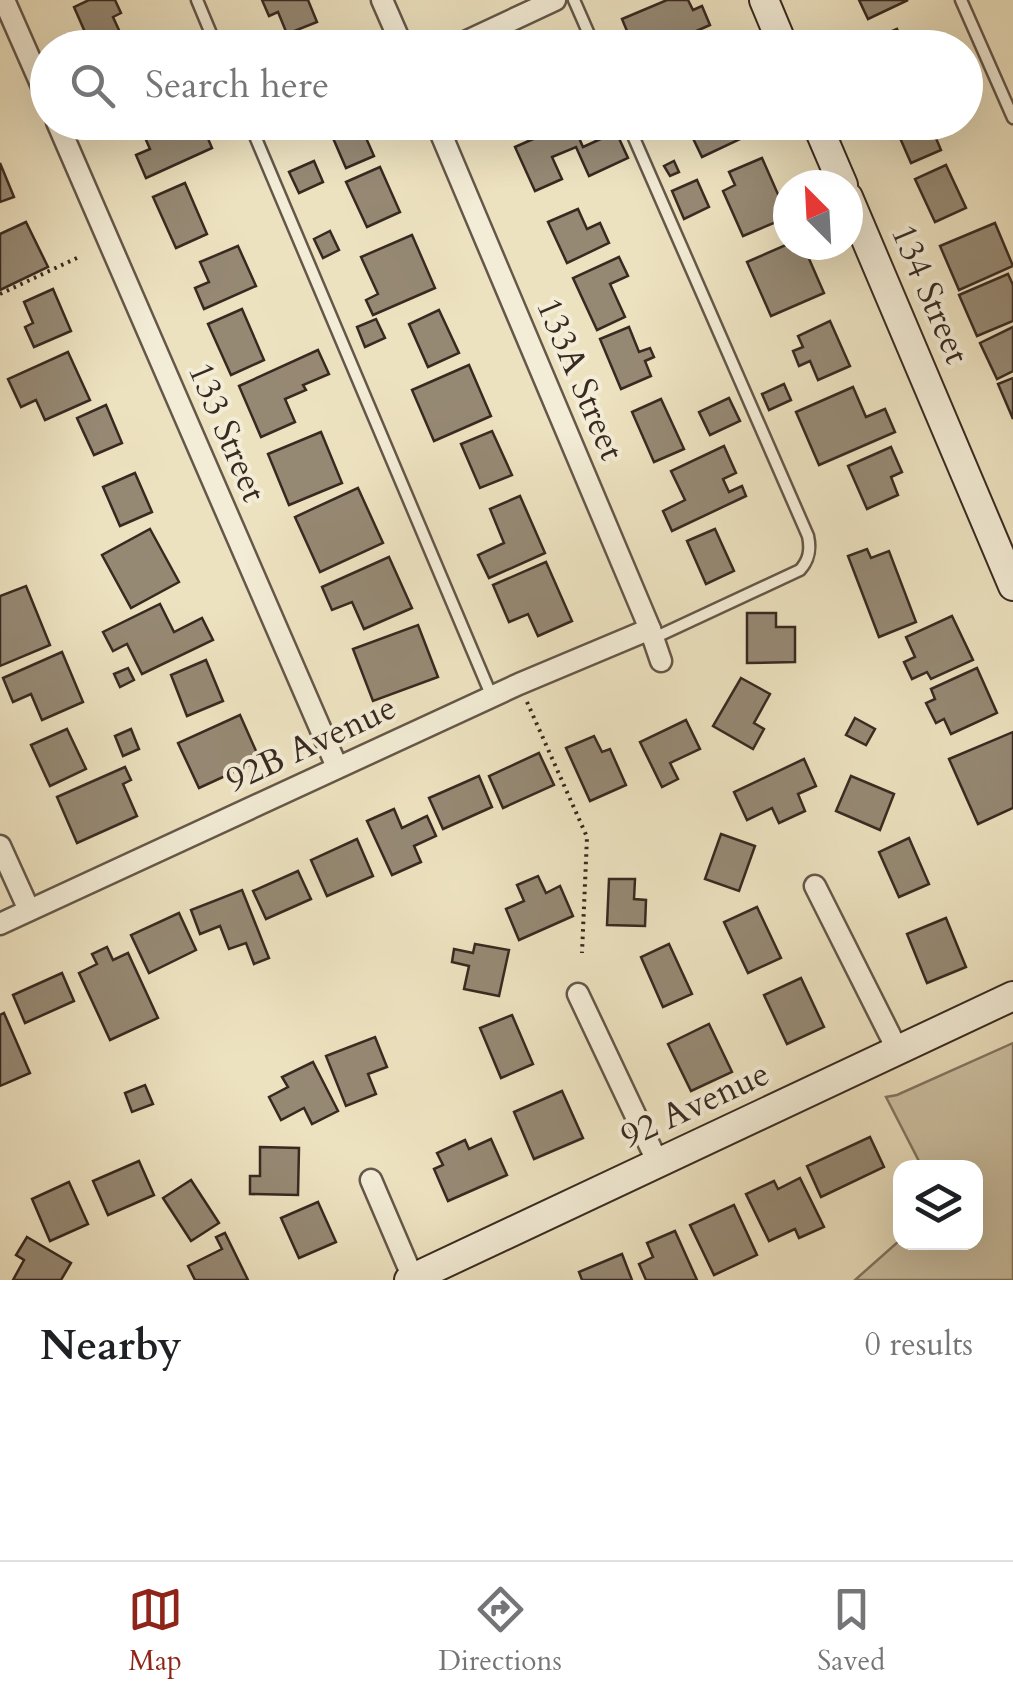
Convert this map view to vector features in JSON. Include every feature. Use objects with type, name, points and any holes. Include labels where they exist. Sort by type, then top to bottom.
[{"type":"main road","points":[[764,0],[776,30]]},
{"type":"main road","points":[[824,140],[837,170]]},
{"type":"main road","name":"134 Street","points":[[863,230],[1003,533],[1013,586]]},
{"type":"main road","name":"92 Avenue","points":[[411,1279],[1013,996]]},
{"type":"street","points":[[4,0],[30,59]]},
{"type":"street","points":[[382,0],[395,30]]},
{"type":"street","points":[[491,30],[555,0]]},
{"type":"street","name":"133 Street","points":[[65,140],[337,767]]},
{"type":"street","name":"133A Street","points":[[444,140],[661,661]]},
{"type":"street","name":"92B Avenue","points":[[0,924],[492,697],[652,633]]},
{"type":"street","points":[[0,846],[29,910]]},
{"type":"street","points":[[816,886],[898,1051]]},
{"type":"street","points":[[578,994],[658,1163]]},
{"type":"street","points":[[371,1180],[411,1279]]},
{"type":"lane","points":[[197,0],[210,30]]},
{"type":"lane","points":[[574,0],[587,30]]},
{"type":"lane","points":[[961,0],[974,30]]},
{"type":"lane","points":[[983,50],[1013,118]]},
{"type":"lane","points":[[257,140],[492,697]]},
{"type":"lane","points":[[636,140],[810,547],[800,570],[652,633]]},
{"type":"path","points":[[0,294],[80,257]]},
{"type":"path","points":[[526,698],[586,837],[582,953]]},
{"type":"shaded area","points":[[1013,1043],[1013,1280],[855,1280],[893,1246],[893,1250],[983,1250],[983,1160],[918,1160],[886,1097]]},
{"type":"building","points":[[89,0],[115,0],[121,13],[113,17],[119,30],[84,30],[74,7]]},
{"type":"building","points":[[262,0],[308,0],[317,22],[285,30],[278,12],[269,16]]},
{"type":"building","points":[[667,0],[688,0],[693,10],[702,6],[710,25],[699,30],[627,30],[622,19]]},
{"type":"building","points":[[859,0],[908,0],[868,19]]},
{"type":"building","points":[[146,140],[209,140],[212,148],[146,178],[136,155],[150,149]]},
{"type":"building","points":[[334,140],[367,140],[374,156],[346,168]]},
{"type":"building","points":[[531,140],[580,140],[583,147],[598,140],[620,140],[628,158],[589,176],[576,147],[552,157],[562,179],[535,191],[515,147]]},
{"type":"building","points":[[694,140],[738,140],[702,157]]},
{"type":"building","points":[[901,140],[937,140],[941,150],[911,163]]},
{"type":"building","points":[[762,158],[773,183],[773,223],[743,236],[723,191],[735,185],[729,172]]},
{"type":"building","points":[[314,161],[323,182],[299,193],[289,172]]},
{"type":"building","points":[[674,161],[679,172],[670,176],[664,166]]},
{"type":"building","points":[[0,163],[14,197],[0,202]]},
{"type":"building","points":[[946,165],[966,208],[935,222],[915,179]]},
{"type":"building","points":[[380,167],[400,212],[367,227],[346,182]]},
{"type":"building","points":[[697,180],[709,207],[684,219],[672,191]]},
{"type":"building","points":[[185,183],[207,234],[176,248],[153,197]]},
{"type":"building","points":[[578,209],[587,229],[600,223],[609,243],[567,263],[548,222]]},
{"type":"building","points":[[26,222],[48,267],[0,290],[0,234]]},
{"type":"building","points":[[995,223],[1013,266],[959,290],[940,246]]},
{"type":"building","points":[[330,231],[339,250],[323,258],[314,239]]},
{"type":"building","points":[[412,235],[435,288],[373,315],[366,300],[378,294],[361,257]]},
{"type":"building","points":[[238,246],[256,286],[204,309],[195,288],[209,282],[200,262]]},
{"type":"building","points":[[773,251],[773,260],[810,260],[824,293],[771,316],[747,262]]},
{"type":"building","points":[[619,257],[628,276],[610,284],[625,317],[597,330],[573,278]]},
{"type":"building","points":[[1008,274],[1013,285],[1013,321],[977,336],[959,295]]},
{"type":"building","points":[[53,289],[71,331],[34,347],[25,327],[33,323],[24,302]]},
{"type":"building","points":[[242,309],[264,360],[231,375],[208,324]]},
{"type":"building","points":[[439,310],[459,353],[428,367],[409,324]]},
{"type":"building","points":[[376,319],[385,338],[365,347],[357,327]]},
{"type":"building","points":[[830,321],[850,366],[818,380],[810,361],[799,366],[793,351],[803,347],[798,336]]},
{"type":"building","points":[[629,327],[639,352],[650,348],[654,357],[645,361],[651,376],[621,389],[600,339]]},
{"type":"building","points":[[1013,327],[1013,371],[997,379],[980,343]]},
{"type":"building","points":[[318,350],[329,374],[303,385],[306,390],[285,399],[295,422],[261,437],[239,386]]},
{"type":"building","points":[[68,352],[90,400],[45,420],[36,400],[21,407],[8,379]]},
{"type":"building","points":[[469,365],[491,416],[434,441],[412,390]]},
{"type":"building","points":[[1013,378],[1013,419],[998,384]]},
{"type":"building","points":[[784,384],[791,400],[769,410],[762,394]]},
{"type":"building","points":[[853,387],[866,417],[885,409],[895,432],[819,465],[796,412]]},
{"type":"building","points":[[729,398],[740,421],[710,435],[699,412]]},
{"type":"building","points":[[661,399],[684,449],[654,462],[632,412]]},
{"type":"building","points":[[106,405],[122,443],[94,455],[77,418]]},
{"type":"building","points":[[492,431],[512,475],[480,488],[461,444]]},
{"type":"building","points":[[321,432],[342,483],[289,505],[268,454]]},
{"type":"building","points":[[724,446],[736,473],[723,479],[729,492],[742,486],[746,496],[672,531],[663,511],[685,500],[671,471]]},
{"type":"building","points":[[891,447],[902,472],[891,477],[898,495],[867,509],[848,466]]},
{"type":"building","points":[[135,473],[152,512],[120,526],[103,487]]},
{"type":"building","points":[[358,488],[383,543],[320,572],[295,517]]},
{"type":"building","points":[[520,496],[545,553],[489,578],[478,555],[504,543],[490,509]]},
{"type":"building","points":[[150,529],[179,582],[131,608],[102,555]]},
{"type":"building","points":[[715,529],[734,571],[706,584],[687,541]]},
{"type":"building","points":[[867,549],[871,558],[889,551],[916,622],[879,637],[848,556]]},
{"type":"building","points":[[389,557],[412,608],[364,629],[352,602],[332,610],[322,587]]},
{"type":"building","points":[[546,562],[572,621],[538,636],[528,614],[509,622],[493,585]]},
{"type":"building","points":[[26,586],[50,645],[0,666],[0,596]]},
{"type":"building","points":[[160,604],[174,632],[202,618],[213,640],[142,674],[127,644],[113,651],[103,632]]},
{"type":"building","points":[[747,613],[776,613],[776,627],[795,627],[795,662],[747,663]]},
{"type":"building","points":[[952,616],[973,660],[931,679],[927,672],[912,679],[904,662],[915,657],[906,637]]},
{"type":"building","points":[[418,625],[438,677],[373,701],[353,649]]},
{"type":"building","points":[[62,652],[83,702],[42,720],[31,694],[13,702],[3,678]]},
{"type":"building","points":[[206,660],[223,701],[187,716],[171,675]]},
{"type":"building","points":[[128,668],[134,680],[120,687],[114,674]]},
{"type":"building","points":[[977,668],[997,713],[951,734],[944,719],[936,723],[926,703],[935,699],[931,689]]},
{"type":"building","points":[[741,678],[770,694],[754,723],[764,729],[753,749],[713,726]]},
{"type":"building","points":[[240,715],[260,760],[199,788],[178,743]]},
{"type":"building","points":[[855,718],[875,729],[866,745],[846,735]]},
{"type":"building","points":[[686,720],[700,749],[670,763],[678,779],[662,787],[640,742]]},
{"type":"building","points":[[67,729],[86,769],[50,786],[31,745]]},
{"type":"building","points":[[131,729],[139,749],[123,756],[115,736]]},
{"type":"building","points":[[1013,732],[1013,808],[978,824],[949,759]]},
{"type":"building","points":[[594,736],[602,752],[610,749],[626,785],[590,801],[566,748]]},
{"type":"building","points":[[539,753],[554,785],[503,808],[489,776]]},
{"type":"building","points":[[804,759],[816,786],[798,794],[805,811],[779,823],[772,808],[747,820],[734,792]]},
{"type":"building","points":[[125,767],[131,780],[123,784],[137,816],[77,843],[57,797]]},
{"type":"building","points":[[479,776],[492,807],[443,829],[429,798]]},
{"type":"building","points":[[851,776],[894,794],[880,830],[836,811]]},
{"type":"building","points":[[394,809],[402,828],[427,816],[436,836],[414,846],[421,862],[392,875],[367,821]]},
{"type":"building","points":[[721,834],[755,846],[739,891],[705,879]]},
{"type":"building","points":[[909,838],[929,884],[899,897],[879,852]]},
{"type":"building","points":[[357,839],[373,876],[327,896],[311,860]]},
{"type":"building","points":[[298,871],[311,899],[266,919],[253,891]]},
{"type":"building","points":[[538,876],[546,893],[560,886],[573,916],[519,940],[506,909],[524,901],[517,885]]},
{"type":"building","points":[[609,879],[635,879],[634,899],[646,900],[645,926],[607,925]]},
{"type":"building","points":[[242,890],[269,958],[254,964],[246,943],[229,949],[220,926],[200,934],[191,910]]},
{"type":"building","points":[[757,907],[781,958],[748,973],[724,922]]},
{"type":"building","points":[[179,913],[196,950],[149,973],[131,935]]},
{"type":"building","points":[[946,918],[966,967],[927,983],[907,934]]},
{"type":"building","points":[[475,944],[509,950],[499,996],[464,989],[469,966],[452,962],[454,949],[473,953]]},
{"type":"building","points":[[669,944],[692,994],[663,1007],[641,957]]},
{"type":"building","points":[[107,947],[113,960],[128,953],[158,1018],[110,1040],[79,973],[97,964],[92,954]]},
{"type":"building","points":[[62,973],[74,1001],[25,1023],[13,995]]},
{"type":"building","points":[[801,978],[824,1027],[787,1044],[764,995]]},
{"type":"building","points":[[4,1013],[30,1073],[0,1086],[0,1015]]},
{"type":"building","points":[[512,1015],[533,1064],[501,1078],[480,1028]]},
{"type":"building","points":[[709,1024],[732,1072],[691,1091],[668,1044]]},
{"type":"building","points":[[375,1037],[387,1067],[368,1074],[376,1094],[346,1106],[326,1056]]},
{"type":"building","points":[[313,1062],[338,1111],[312,1124],[304,1108],[281,1120],[269,1097],[288,1087],[282,1077]]},
{"type":"building","points":[[145,1085],[153,1104],[132,1112],[125,1093]]},
{"type":"building","points":[[562,1091],[583,1138],[534,1159],[514,1112]]},
{"type":"building","points":[[870,1137],[884,1167],[821,1197],[807,1166]]},
{"type":"building","points":[[491,1139],[507,1175],[448,1201],[434,1169],[443,1165],[437,1153],[465,1140],[469,1149]]},
{"type":"building","points":[[260,1147],[299,1148],[298,1195],[250,1194],[250,1176],[260,1176]]},
{"type":"building","points":[[139,1161],[154,1195],[108,1215],[93,1181]]},
{"type":"building","points":[[800,1178],[824,1227],[799,1238],[795,1229],[769,1241],[746,1194],[774,1181],[778,1189]]},
{"type":"building","points":[[191,1180],[219,1223],[191,1241],[163,1198]]},
{"type":"building","points":[[69,1182],[88,1224],[50,1241],[32,1199]]},
{"type":"building","points":[[318,1202],[336,1242],[299,1258],[281,1218]]},
{"type":"building","points":[[734,1205],[757,1255],[714,1275],[690,1225]]},
{"type":"building","points":[[675,1231],[697,1280],[646,1280],[639,1264],[653,1257],[647,1243]]},
{"type":"building","points":[[225,1233],[248,1280],[195,1280],[188,1266],[222,1249],[216,1237]]},
{"type":"building","points":[[27,1237],[71,1263],[61,1280],[13,1280],[24,1260],[16,1255]]},
{"type":"building","points":[[622,1254],[632,1280],[582,1280],[579,1272]]}]
